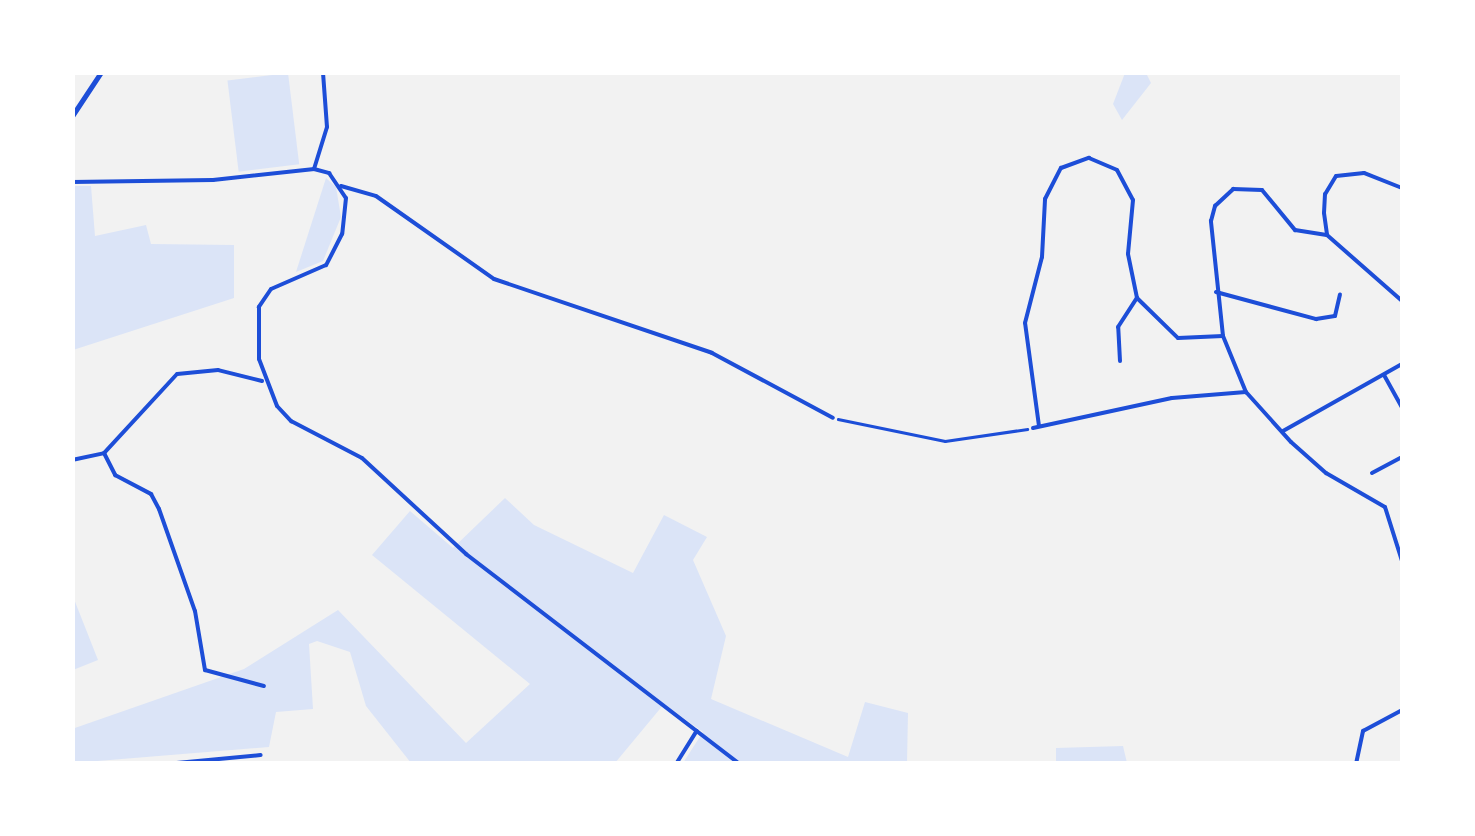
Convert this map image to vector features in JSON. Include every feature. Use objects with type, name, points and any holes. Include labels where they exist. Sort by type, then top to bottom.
[{"type":"street","points":[[72,116],[101,72]]},
{"type":"street","points":[[314,169],[327,127],[323,72]]},
{"type":"street","points":[[1299,72],[1311,72]]},
{"type":"street","points":[[1223,336],[1178,338],[1137,298],[1130,276],[1128,187],[1103,161],[1075,160],[1060,168],[1045,200],[1042,257],[1025,323],[1036,427],[1172,398],[1246,392]]},
{"type":"street","points":[[72,182],[213,180],[314,169],[341,186],[376,196],[494,279],[712,353],[833,418]]},
{"type":"street","points":[[1327,235],[1325,194],[1336,176],[1364,173],[1402,188]]},
{"type":"street","points":[[341,186],[348,214],[326,265],[271,289],[259,306],[264,382],[291,421],[362,458],[466,554],[740,764]]},
{"type":"street","points":[[1402,301],[1327,235],[1294,230],[1262,190],[1233,189],[1215,206],[1211,221],[1223,336],[1246,392],[1326,474],[1384,508],[1402,561]]},
{"type":"street","points":[[1216,292],[1316,319],[1335,316],[1340,295]]},
{"type":"street","points":[[1120,362],[1118,327],[1137,298]]},
{"type":"street","points":[[1282,431],[1402,364]]},
{"type":"street","points":[[104,453],[112,436],[177,374],[218,370],[264,382]]},
{"type":"street","points":[[1384,375],[1402,408]]},
{"type":"street","points":[[72,460],[104,453]]},
{"type":"street","points":[[104,453],[115,475],[151,494],[159,509],[195,611],[205,670],[264,686]]},
{"type":"street","points":[[1372,473],[1402,456]]},
{"type":"street","points":[[1356,764],[1363,731],[1402,710]]},
{"type":"street","points":[[676,764],[697,732]]},
{"type":"street","points":[[166,764],[261,754]]},
{"type":"path","points":[[833,418],[945,441],[1036,427]]},
{"type":"shaded area","points":[[288,73],[299,164],[239,172],[227,80]]},
{"type":"shaded area","points":[[1125,73],[1146,73],[1151,83],[1122,120],[1113,104]]},
{"type":"shaded area","points":[[326,178],[336,187],[341,217],[323,261],[296,272]]},
{"type":"shaded area","points":[[73,186],[91,186],[95,236],[146,225],[151,244],[234,245],[234,298],[73,350]]},
{"type":"shaded area","points":[[505,498],[534,525],[633,573],[664,515],[707,537],[693,560],[726,636],[711,699],[848,757],[865,702],[908,713],[907,763],[683,763],[703,732],[664,704],[615,763],[411,763],[366,706],[350,652],[317,641],[309,644],[313,709],[276,712],[269,747],[73,763],[72,729],[244,669],[338,610],[466,743],[530,684],[372,555],[410,511],[453,548]]},
{"type":"shaded area","points":[[72,594],[98,660],[73,670],[72,670]]},
{"type":"shaded area","points":[[1123,746],[1127,763],[1056,763],[1056,748]]}]
